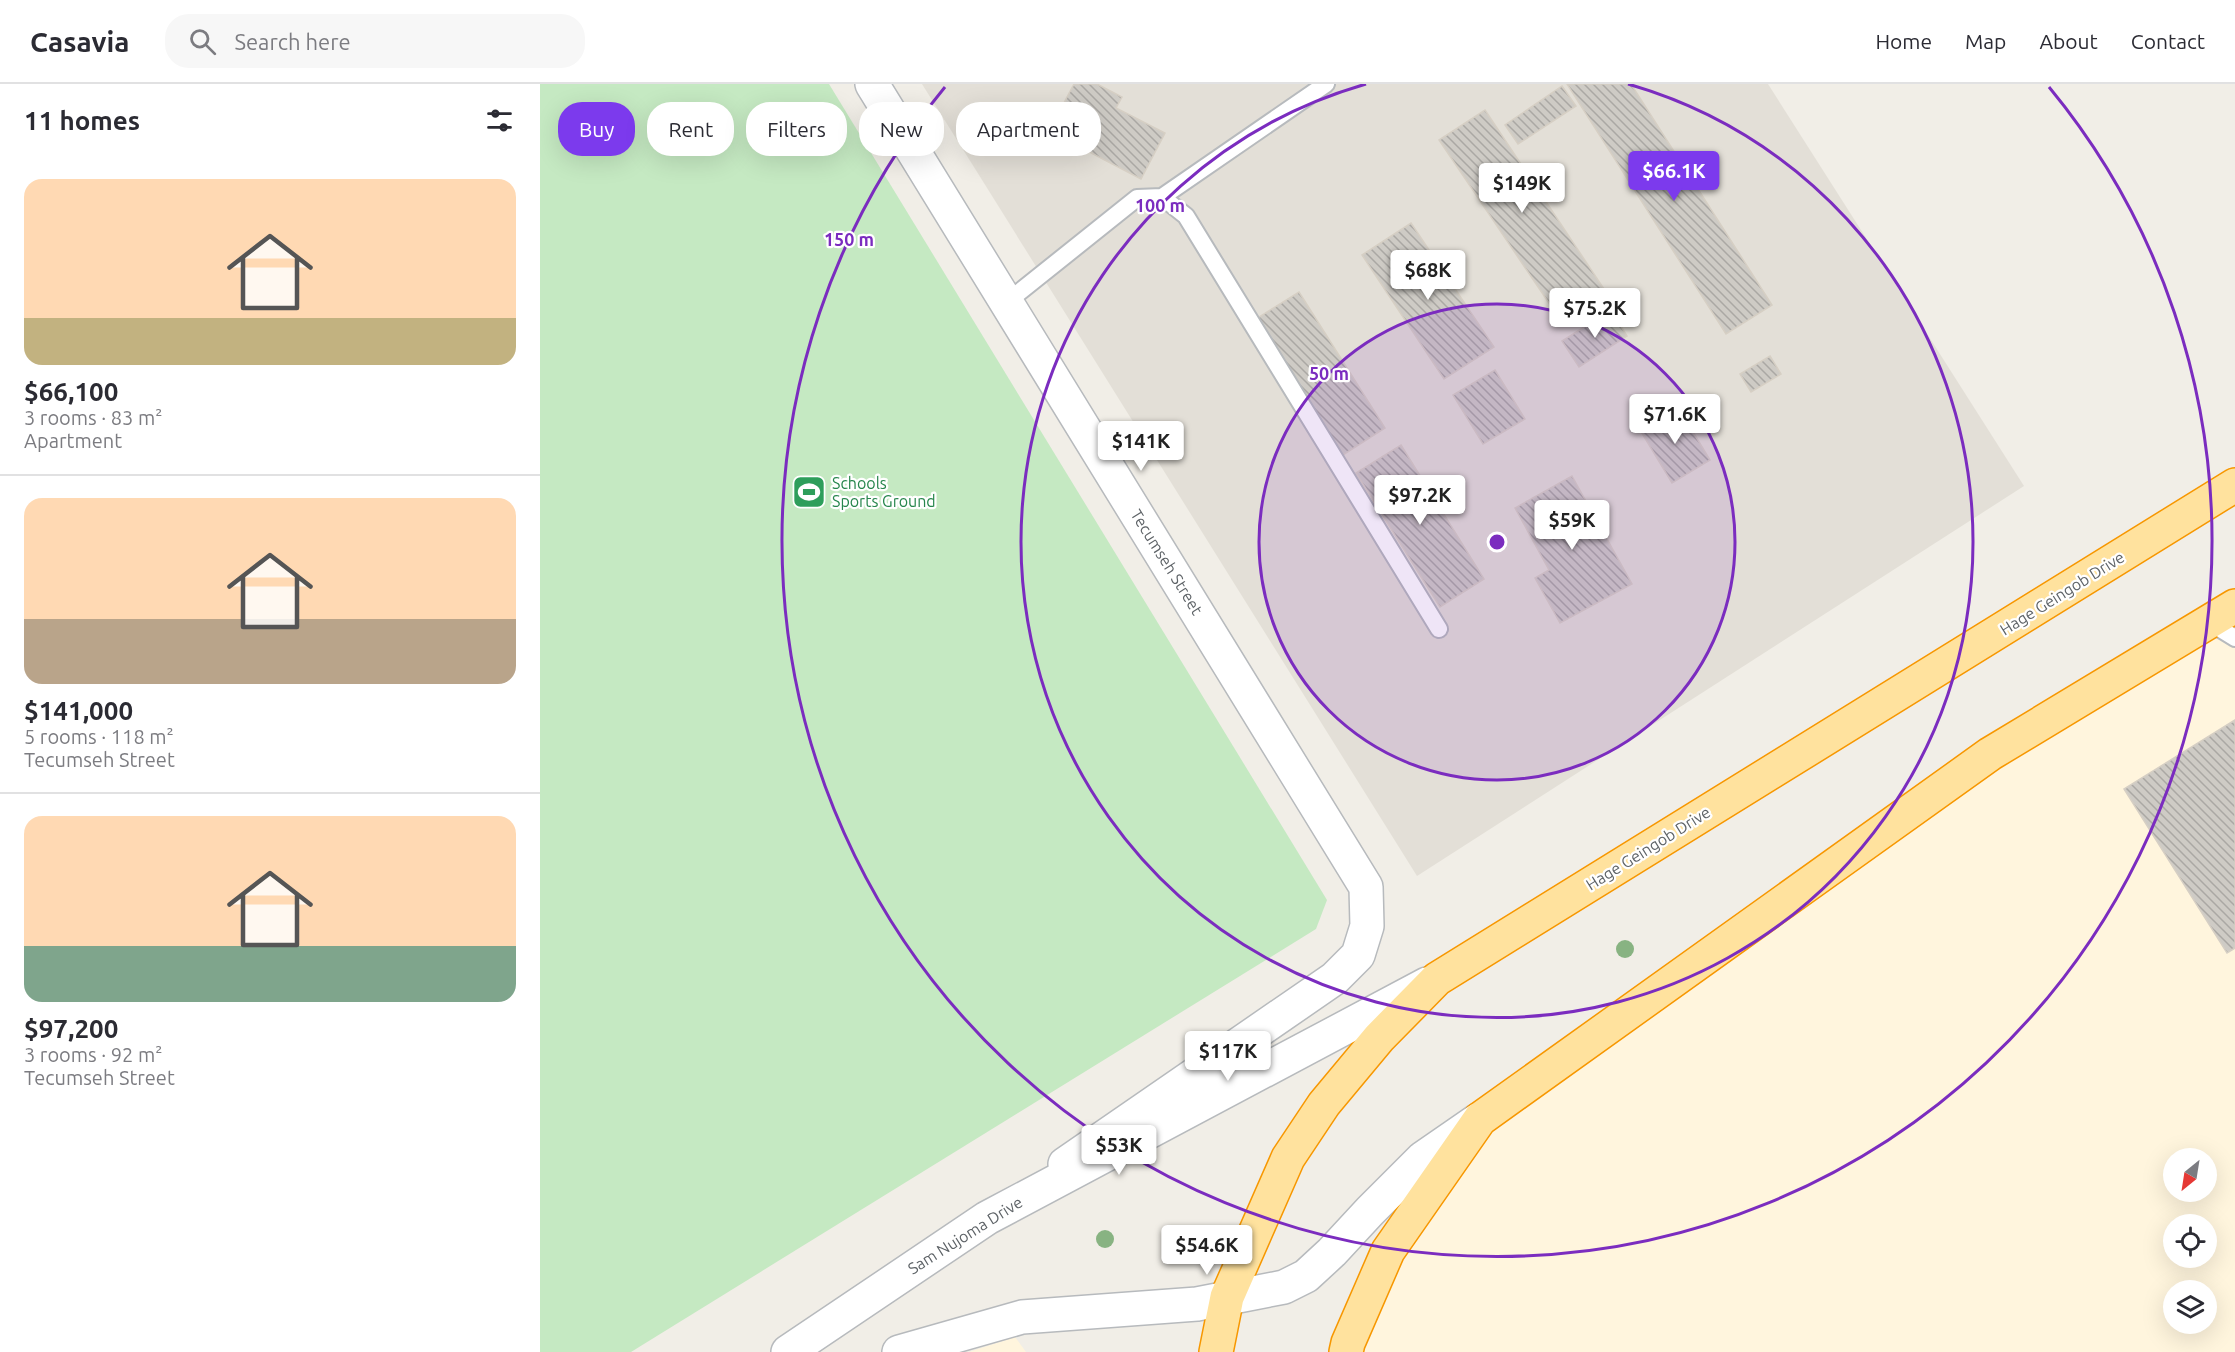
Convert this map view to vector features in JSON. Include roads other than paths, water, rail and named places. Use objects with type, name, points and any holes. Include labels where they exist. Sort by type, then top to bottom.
[{"type":"highway","name":"Hage Geingob Drive","points":[[1216,1352],[1227,1297],[1288,1158],[1324,1104],[1379,1038],[1437,979],[2235,485]]},
{"type":"highway","points":[[1346,1352],[1388,1251],[1480,1119],[1990,754],[2226,622]]},
{"type":"street","name":"Tecumseh Street","points":[[872,84],[1366,887],[1367,926],[1358,955],[1335,978],[987,1218]]},
{"type":"street","name":"Sam Nujoma Drive","points":[[788,1352],[987,1218],[1437,979]]},
{"type":"street","points":[[899,1352],[1022,1317],[1197,1304],[1284,1287],[1306,1276],[1332,1252],[1423,1158],[1480,1119]]},
{"type":"lane","points":[[1007,302],[1137,198],[1162,197],[1326,84]]},
{"type":"lane","points":[[1162,197],[1186,216],[1439,629]]},
{"type":"place","name":"Schools Sports Ground","points":[[809,492]]}]
